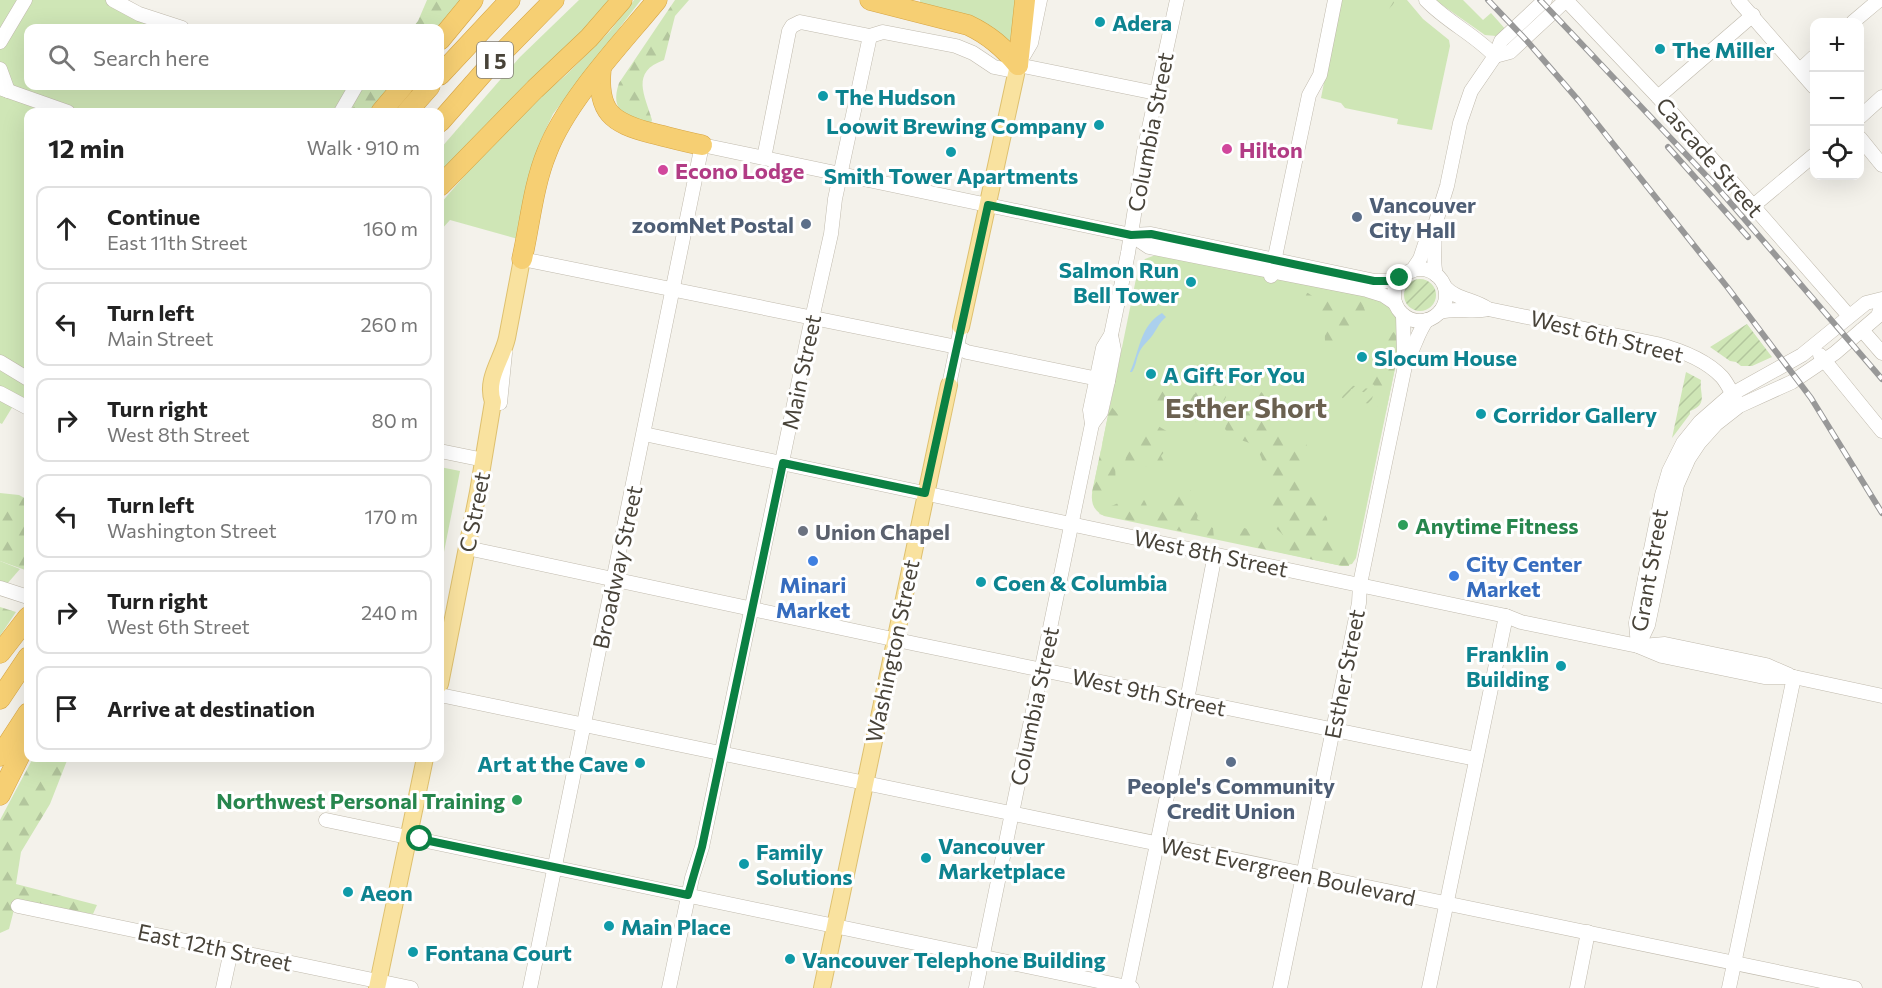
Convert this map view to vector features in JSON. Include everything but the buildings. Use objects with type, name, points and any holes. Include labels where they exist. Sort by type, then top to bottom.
[{"type":"highway","points":[[444,35],[473,0]]},
{"type":"highway","name":"I 5","points":[[444,71],[510,0]]},
{"type":"highway","name":"I 5","points":[[444,117],[491,64],[554,0]]},
{"type":"highway","points":[[444,182],[535,89],[589,38],[622,0]]},
{"type":"highway","points":[[522,259],[538,180],[546,153],[558,128],[601,69],[657,0]]},
{"type":"highway","points":[[870,0],[979,30],[996,41],[1018,64]]},
{"type":"highway","points":[[1018,64],[1025,0]]},
{"type":"highway","points":[[601,69],[603,104],[614,119],[632,128],[702,145]]},
{"type":"highway","points":[[384,108],[400,90]]},
{"type":"highway","points":[[411,108],[426,90]]},
{"type":"highway","points":[[0,653],[24,622]]},
{"type":"highway","points":[[0,699],[24,663]]},
{"type":"highway","points":[[0,756],[24,719]]},
{"type":"highway","points":[[0,795],[24,747]]},
{"type":"main road","name":"Washington Street","points":[[961,327],[1018,64]]},
{"type":"main road","name":"C Street","points":[[444,664],[497,402],[491,395],[491,383],[506,342],[522,259]]},
{"type":"main road","name":"Washington Street","points":[[822,988],[949,385]]},
{"type":"main road","points":[[378,985],[424,762]]},
{"type":"street","points":[[0,42],[25,0]]},
{"type":"street","points":[[113,0],[140,14],[170,24]]},
{"type":"street","name":"Washington Street","points":[[1018,64],[1031,43],[1040,0]]},
{"type":"street","name":"Columbia Street","points":[[976,988],[1092,424],[1101,412],[1102,380],[1114,350],[1111,335],[1131,235],[1136,193],[1155,93],[1177,0]]},
{"type":"street","points":[[1273,269],[1309,95],[1320,75],[1335,0]]},
{"type":"street","points":[[1426,0],[1441,15],[1479,40],[1495,56]]},
{"type":"street","points":[[1399,309],[1395,290],[1420,259],[1427,238],[1434,228],[1447,186],[1464,109],[1478,79],[1495,56],[1501,41],[1545,0]]},
{"type":"street","points":[[1495,56],[1510,52],[1566,0]]},
{"type":"street","name":"Cascade Street","points":[[1566,0],[1658,97],[1849,316]]},
{"type":"street","points":[[1738,0],[1810,81]]},
{"type":"street","points":[[1859,18],[1880,0]]},
{"type":"street","points":[[1658,97],[1752,15]]},
{"type":"street","points":[[764,158],[789,31],[800,22],[870,36],[883,32],[900,34],[963,48],[973,52],[994,67],[1009,70],[1018,64],[1155,93]]},
{"type":"street","name":"Main Street","points":[[669,988],[688,895],[702,847],[831,234],[835,199],[870,36]]},
{"type":"street","points":[[1800,70],[1810,61]]},
{"type":"street","points":[[0,69],[4,90],[56,108]]},
{"type":"street","points":[[343,108],[354,90]]},
{"type":"street","points":[[1864,113],[1882,97]]},
{"type":"street","points":[[1864,143],[1882,165]]},
{"type":"street","points":[[702,145],[1131,235],[1151,234],[1273,269],[1383,295],[1413,320],[1427,320],[1440,312],[1445,302],[1445,287],[1436,275],[1434,264],[1436,240],[1434,228]]},
{"type":"street","name":"Broadway Street","points":[[530,988],[702,145]]},
{"type":"street","points":[[1753,206],[1810,159]]},
{"type":"street","points":[[522,259],[957,347],[967,352],[1102,380]]},
{"type":"street","points":[[1273,269],[1374,281],[1393,281],[1406,274],[1424,270],[1436,275]]},
{"type":"street","name":"West 6th Street","points":[[1445,287],[1455,295],[1479,303],[1488,309],[1668,347],[1691,356],[1723,378],[1736,400]]},
{"type":"street","name":"Grant Street","points":[[1638,646],[1648,625],[1674,497],[1694,450],[1736,400],[1813,346],[1866,303],[1882,301],[1878,316],[1825,360],[1792,382],[1736,400]]},
{"type":"street","name":"Esther Street","points":[[1280,988],[1334,730],[1359,603],[1360,584],[1406,361],[1399,309]]},
{"type":"street","name":"West 6th Street","points":[[1440,312],[1459,309],[1476,312],[1488,309]]},
{"type":"street","name":"Esther Street","points":[[1406,361],[1427,320]]},
{"type":"street","name":"Washington Street","points":[[949,385],[961,327]]},
{"type":"street","points":[[1862,330],[1882,353]]},
{"type":"street","points":[[1813,346],[1882,431]]},
{"type":"street","points":[[0,362],[24,377]]},
{"type":"street","points":[[0,393],[24,406]]},
{"type":"street","name":"West 8th Street","points":[[644,434],[1360,584],[1506,616],[1521,622],[1638,646],[1662,656],[1764,677],[1794,677],[1882,696]]},
{"type":"street","points":[[444,452],[484,460]]},
{"type":"street","name":"West 9th Street","points":[[467,548],[1476,759]]},
{"type":"street","points":[[326,820],[1129,988],[1215,554]]},
{"type":"street","points":[[1,589],[24,596]]},
{"type":"street","points":[[1429,988],[1506,616]]},
{"type":"street","points":[[1729,988],[1794,677]]},
{"type":"street","name":"West Evergreen Boulevard","points":[[444,695],[1855,988]]},
{"type":"street","name":"East 12th Street","points":[[18,906],[378,985],[411,988]]},
{"type":"street","points":[[1577,988],[1588,932]]},
{"type":"street","points":[[223,988],[231,951]]},
{"type":"green space","points":[[0,0],[113,0],[172,24],[24,24],[24,90],[349,90],[342,108],[24,108],[24,406],[16,401],[2,424],[0,423]]},
{"type":"green space","points":[[427,0],[464,0],[443,24],[415,24]]},
{"type":"green space","points":[[579,0],[611,0],[597,19],[444,171],[444,144],[520,57]]},
{"type":"green space","points":[[634,0],[641,0],[553,114],[539,144],[518,239],[450,220],[444,227],[444,199],[514,119],[566,75],[610,31]]},
{"type":"green space","points":[[675,0],[689,0],[675,16],[664,60],[653,65],[643,78],[651,123],[622,112],[616,101],[617,93],[619,83]]},
{"type":"green space","points":[[920,0],[1019,0],[1014,45],[920,5]]},
{"type":"green space","points":[[1340,0],[1407,0],[1423,19],[1449,40],[1450,46],[1432,130],[1397,124],[1398,119],[1345,108],[1341,103],[1321,98]]},
{"type":"green space","points":[[1365,0],[1395,0],[1393,5],[1385,11],[1376,11]]},
{"type":"green space","points":[[1435,0],[1463,0],[1483,20],[1491,13],[1507,31],[1496,36],[1485,35]]},
{"type":"green space","points":[[349,90],[391,90],[375,108],[342,108]]},
{"type":"green space","points":[[1158,254],[1376,298],[1389,307],[1396,316],[1400,344],[1356,558],[1352,564],[1342,566],[1104,516],[1094,507],[1092,494],[1138,269],[1145,259]]},
{"type":"green space","points":[[1420,279],[1431,284],[1436,295],[1431,306],[1420,311],[1409,306],[1404,295],[1409,284]]},
{"type":"green space","points":[[1300,292],[1308,293],[1318,300],[1330,299],[1344,309],[1356,294],[1366,296],[1363,304],[1366,313],[1363,321],[1354,323],[1344,343],[1331,346],[1325,341],[1318,313],[1311,306],[1301,307],[1296,302]]},
{"type":"green space","points":[[1747,324],[1772,357],[1752,366],[1741,366],[1710,347]]},
{"type":"green space","points":[[1394,332],[1401,332],[1400,344],[1386,411],[1377,406],[1374,385],[1368,382],[1373,360],[1379,347]]},
{"type":"green space","points":[[1686,372],[1701,380],[1702,398],[1672,438]]},
{"type":"green space","points":[[1200,382],[1211,382],[1223,389],[1226,397],[1223,403],[1214,405],[1209,422],[1196,422],[1187,409],[1176,405],[1171,408],[1156,406],[1154,394],[1158,387],[1171,386],[1185,395],[1190,395],[1195,394]]},
{"type":"green space","points":[[1345,384],[1374,390],[1371,404],[1365,403],[1367,393],[1351,389],[1349,400],[1342,398]]},
{"type":"green space","points":[[1261,392],[1272,399],[1273,406],[1266,416],[1277,421],[1281,434],[1302,436],[1310,452],[1300,468],[1301,485],[1327,518],[1328,526],[1350,560],[1349,566],[1232,542],[1237,533],[1244,528],[1270,535],[1279,544],[1284,543],[1286,539],[1270,522],[1266,514],[1271,500],[1261,456],[1254,446],[1232,436],[1225,429],[1229,413]]},
{"type":"green space","points":[[1110,405],[1123,420],[1120,426],[1108,433],[1102,445]]},
{"type":"green space","points":[[1158,426],[1170,433],[1169,446],[1161,456],[1165,464],[1162,472],[1155,474],[1146,466],[1129,470],[1124,466],[1127,453],[1134,447],[1132,439],[1136,432]]},
{"type":"green space","points":[[1101,450],[1114,459],[1115,483],[1110,493],[1100,500],[1092,492]]},
{"type":"green space","points":[[444,468],[460,471],[444,552]]},
{"type":"green space","points":[[1177,485],[1188,487],[1200,503],[1197,519],[1213,528],[1214,538],[1099,514],[1126,497],[1136,494],[1142,498],[1147,505],[1148,513],[1152,515],[1155,511],[1157,495],[1171,494]]},
{"type":"green space","points":[[0,493],[19,495],[24,498],[24,570],[0,561]]},
{"type":"green space","points":[[0,561],[20,569],[0,592]]},
{"type":"green space","points":[[0,607],[16,612],[0,636]]},
{"type":"green space","points":[[31,762],[66,762],[50,804],[21,852],[16,884],[97,905],[93,914],[16,902],[9,929],[0,933],[0,820]]},
{"type":"water","points":[[1162,313],[1166,317],[1142,347],[1133,370],[1130,372],[1145,331],[1149,324]]},
{"type":"railway","points":[[1488,0],[1579,101],[1728,288],[1811,398],[1882,513]]},
{"type":"railway","points":[[1540,0],[1716,186],[1882,379]]},
{"type":"railway","points":[[1668,147],[1748,237]]},
{"type":"place","name":"Adera","points":[[1100,22]]},
{"type":"place","name":"The Miller","points":[[1660,49]]},
{"type":"place","name":"The Hudson","points":[[823,96]]},
{"type":"place","name":"Loowit Brewing Company","points":[[1099,125]]},
{"type":"place","name":"Hilton","points":[[1227,149]]},
{"type":"place","name":"Smith Tower Apartments","points":[[951,152]]},
{"type":"place","name":"Econo Lodge","points":[[663,170]]},
{"type":"place","name":"Vancouver City Hall","points":[[1357,217]]},
{"type":"place","name":"zoomNet Postal","points":[[806,224]]},
{"type":"place","name":"Salmon Run Bell Tower","points":[[1191,282]]},
{"type":"place","name":"Slocum House","points":[[1362,357]]},
{"type":"place","name":"A Gift For You","points":[[1151,374]]},
{"type":"place","name":"Corridor Gallery","points":[[1481,414]]},
{"type":"place","name":"Anytime Fitness","points":[[1403,525]]},
{"type":"place","name":"Union Chapel","points":[[803,531]]},
{"type":"place","name":"Minari Market","points":[[813,561]]},
{"type":"place","name":"City Center Market","points":[[1454,576]]},
{"type":"place","name":"Coen & Columbia","points":[[981,582]]},
{"type":"place","name":"Franklin Building","points":[[1561,666]]},
{"type":"place","name":"People's Community Credit Union","points":[[1231,762]]},
{"type":"place","name":"Art at the Cave","points":[[640,763]]},
{"type":"place","name":"Northwest Personal Training","points":[[517,800]]},
{"type":"place","name":"Vancouver Marketplace","points":[[926,858]]},
{"type":"place","name":"Family Solutions","points":[[744,864]]},
{"type":"place","name":"Aeon","points":[[348,892]]},
{"type":"place","name":"Main Place","points":[[609,926]]},
{"type":"place","name":"Fontana Court","points":[[413,952]]},
{"type":"place","name":"Vancouver Telephone Building","points":[[790,959]]},
{"type":"district","name":"Esther Short","points":[[1246,407]]},
{"type":"route","points":[[420,839],[688,895],[702,847],[783,463],[925,493],[988,205],[1131,235],[1151,234],[1374,281],[1393,281],[1400,278]]}]
